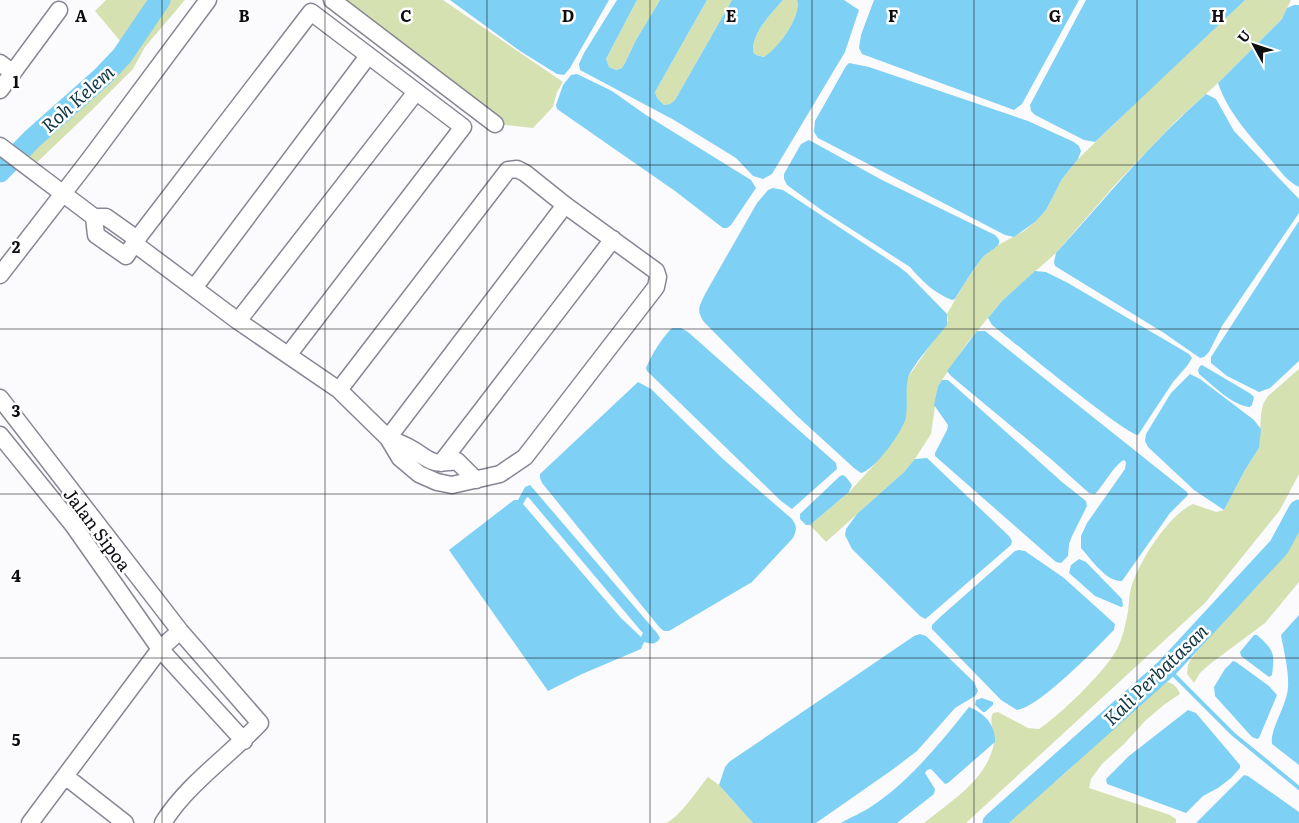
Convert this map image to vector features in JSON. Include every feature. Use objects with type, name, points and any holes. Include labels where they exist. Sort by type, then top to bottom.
[{"type":"street","points":[[0,276],[208,0]]},
{"type":"street","points":[[332,0],[495,124]]},
{"type":"street","points":[[0,90],[6,68],[59,10]]},
{"type":"street","points":[[0,146],[94,217],[96,234],[126,256],[311,12],[463,127],[289,354]]},
{"type":"street","points":[[194,288],[368,56]]},
{"type":"street","points":[[238,321],[416,92]]},
{"type":"street","points":[[136,241],[238,321],[289,354],[339,390],[388,438],[400,458],[419,474],[452,486],[500,474],[525,457],[656,287],[658,277],[656,271],[565,205],[525,173],[516,169],[508,170],[339,390]]},
{"type":"street","points":[[388,438],[565,205]]},
{"type":"street","points":[[441,463],[613,240]]},
{"type":"street","points":[[0,398],[180,631],[260,723],[244,741],[184,797],[169,813],[163,823]]},
{"type":"street","name":"Jalan Sipoa","points":[[0,435],[73,525],[160,649],[244,741]]},
{"type":"street","points":[[388,438],[410,448],[428,461],[441,463],[457,461],[476,480]]},
{"type":"street","points":[[30,823],[160,649],[180,631]]},
{"type":"street","points":[[65,776],[126,823]]},
{"type":"green space","points":[[106,0],[185,0],[145,47],[133,69],[31,168],[6,150],[77,89],[121,42],[95,11]]},
{"type":"green space","points":[[332,0],[443,0],[563,82],[557,92],[553,107],[533,128],[495,124]]},
{"type":"green space","points":[[637,0],[660,0],[622,68],[616,70],[609,67],[606,59]]},
{"type":"green space","points":[[707,0],[732,0],[675,100],[670,104],[664,105],[657,98],[655,92]]},
{"type":"green space","points":[[783,0],[797,0],[796,15],[788,32],[765,57],[756,55],[753,52],[759,30]]},
{"type":"green space","points":[[1245,0],[1291,0],[1282,19],[1218,83],[1176,121],[1114,186],[1056,253],[1002,301],[968,342],[938,386],[931,434],[915,459],[904,472],[826,542],[810,525],[849,492],[874,465],[908,377],[948,320],[947,314],[965,282],[982,258],[991,249],[1024,231],[1035,222],[1046,210],[1062,179],[1078,159]]},
{"type":"green space","points":[[1299,369],[1299,474],[1280,510],[1205,603],[966,823],[924,823],[966,789],[984,768],[994,743],[991,720],[993,713],[998,712],[1028,728],[1039,729],[1070,703],[1105,667],[1113,656],[1123,634],[1133,581],[1154,542],[1173,519],[1193,504],[1216,512],[1224,510],[1259,448],[1263,404],[1268,396]]},
{"type":"green space","points":[[1299,527],[1299,582],[1265,623],[1210,664],[1200,673],[1194,683],[1187,674],[1191,659],[1225,617],[1262,578]]},
{"type":"green space","points":[[1167,682],[1175,686],[1180,694],[1146,720],[1102,764],[1091,779],[1089,788],[1170,815],[1176,819],[1176,823],[1002,823],[1063,775],[1126,715]]},
{"type":"green space","points":[[708,777],[719,785],[753,823],[666,823],[683,809]]},
{"type":"water","points":[[450,0],[609,0],[570,68],[564,75],[557,74],[520,51]]},
{"type":"water","points":[[617,0],[637,0],[606,59],[609,67],[616,70],[622,68],[660,0],[707,0],[655,92],[657,98],[664,105],[670,104],[675,100],[732,0],[783,0],[768,17],[756,37],[753,52],[764,57],[776,47],[788,32],[796,15],[797,0],[844,0],[859,10],[845,52],[772,174],[763,179],[753,176],[736,158],[674,120],[580,70],[579,64],[584,53]]},
{"type":"water","points":[[874,0],[1079,0],[1022,104],[1014,110],[862,54],[859,48],[861,35]]},
{"type":"water","points":[[1086,0],[1245,0],[1095,142],[1084,140],[1035,115],[1031,111],[1030,105]]},
{"type":"water","points":[[1299,5],[1299,187],[1284,175],[1241,124],[1222,94],[1218,83],[1282,19],[1287,8]]},
{"type":"water","points":[[849,63],[869,67],[1028,121],[1074,142],[1081,151],[1078,159],[1062,179],[1046,210],[1035,222],[1014,237],[1005,235],[818,138],[814,132],[815,121]]},
{"type":"water","points":[[577,74],[612,91],[646,115],[751,180],[756,188],[731,225],[723,228],[675,191],[557,109],[556,105],[563,85],[571,75]]},
{"type":"water","points":[[1206,94],[1216,99],[1234,131],[1299,199],[1299,213],[1222,326],[1209,352],[1200,358],[1164,333],[1055,266],[1054,262],[1056,253],[1129,171]]},
{"type":"water","points":[[809,140],[882,180],[995,235],[999,240],[999,244],[982,258],[955,299],[952,300],[940,294],[910,267],[823,211],[787,185],[784,174],[801,144]]},
{"type":"water","points":[[773,188],[783,190],[898,266],[947,314],[947,325],[910,373],[907,387],[906,417],[900,431],[880,458],[867,471],[861,473],[797,416],[704,322],[699,311],[705,294],[757,203],[768,190]]},
{"type":"water","points":[[1299,221],[1299,361],[1270,388],[1259,392],[1227,376],[1211,363],[1211,357]]},
{"type":"water","points":[[1035,271],[1046,272],[1068,283],[1189,354],[1192,358],[1173,382],[1138,435],[1113,420],[992,325],[988,318],[1002,301]]},
{"type":"water","points":[[672,328],[681,328],[688,332],[836,463],[837,469],[792,509],[781,501],[647,371],[646,368],[654,352]]},
{"type":"water","points":[[977,331],[985,331],[1187,492],[1188,495],[1170,513],[1122,581],[1110,578],[1094,564],[1081,548],[1081,536],[1087,523],[1125,469],[1126,462],[1124,460],[1117,466],[1095,494],[1089,493],[951,376],[947,371]]},
{"type":"water","points":[[1202,365],[1251,394],[1254,397],[1252,405],[1250,407],[1236,403],[1223,394],[1199,374],[1198,370]]},
{"type":"water","points":[[1190,374],[1200,379],[1254,420],[1261,429],[1259,448],[1224,510],[1194,490],[1148,447],[1145,441],[1146,434],[1171,393]]},
{"type":"water","points":[[942,380],[948,380],[1062,482],[1086,501],[1087,506],[1069,544],[1068,556],[1061,563],[1056,562],[935,456],[948,425],[934,405],[938,386]]},
{"type":"water","points":[[638,382],[651,389],[724,460],[792,519],[796,528],[793,538],[752,582],[669,631],[664,631],[660,628],[542,483],[540,478],[540,474]]},
{"type":"water","points":[[927,458],[1012,541],[1011,545],[925,619],[852,549],[845,535],[846,529],[857,514],[904,472],[915,459]]},
{"type":"water","points":[[843,475],[852,485],[849,492],[810,525],[806,525],[800,519],[800,514]]},
{"type":"water","points":[[530,485],[660,638],[657,642],[653,643],[644,642],[641,649],[548,691],[449,550],[514,500],[518,500],[525,487]],"holes":[[[527,497],[643,633],[641,637],[620,617],[523,504]]]},
{"type":"water","points":[[1015,551],[1025,551],[1064,578],[1115,624],[1114,630],[1067,676],[1039,699],[1017,710],[1001,700],[932,629],[932,625]]},
{"type":"water","points":[[1079,559],[1086,562],[1122,599],[1123,606],[1121,607],[1095,596],[1069,573],[1071,565]]},
{"type":"water","points":[[1299,615],[1299,765],[1272,744],[1272,738],[1285,702],[1288,687],[1287,668],[1281,635]]},
{"type":"water","points":[[920,634],[926,636],[974,682],[978,691],[975,696],[955,708],[917,751],[816,823],[753,823],[719,785],[725,767],[729,762],[914,636]]},
{"type":"water","points":[[1254,635],[1263,640],[1272,652],[1273,668],[1272,675],[1269,677],[1241,656],[1240,652]]},
{"type":"water","points":[[1233,661],[1269,686],[1277,695],[1257,739],[1252,737],[1215,696],[1214,687],[1225,669]]},
{"type":"water","points":[[982,698],[993,702],[993,705],[985,712],[975,705],[976,700]]},
{"type":"water","points":[[969,707],[985,716],[994,731],[995,742],[948,783],[945,784],[931,769],[927,770],[925,773],[935,789],[934,794],[897,823],[841,823],[868,808],[899,785],[936,747]]},
{"type":"water","points":[[1188,710],[1196,713],[1240,765],[1240,768],[1231,778],[1203,796],[1186,813],[1107,784],[1106,779],[1129,756]]},
{"type":"water","points":[[1244,775],[1299,812],[1299,823],[1196,823]]},
{"type":"waterway","name":"Roh Kelem","points":[[0,172],[32,139],[103,76],[122,56],[160,0]]},
{"type":"waterway","name":"Kali Perbatasan","points":[[993,823],[1167,668],[1279,547],[1299,510]]},
{"type":"waterway","points":[[1167,668],[1233,734],[1299,788]]}]
